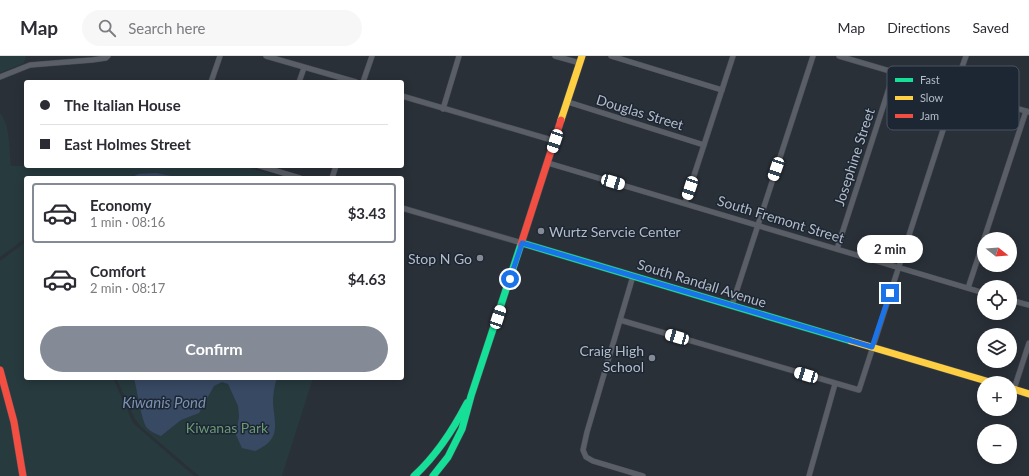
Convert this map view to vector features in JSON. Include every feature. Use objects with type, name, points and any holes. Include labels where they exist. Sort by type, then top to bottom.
[{"type":"street","points":[[0,77],[30,65],[92,60],[108,56]]},
{"type":"street","points":[[212,80],[220,56]]},
{"type":"street","points":[[266,56],[349,80]]},
{"type":"street","points":[[364,80],[372,56]]},
{"type":"street","points":[[443,109],[459,56]]},
{"type":"street","points":[[426,466],[433,476],[454,450],[460,437],[471,396],[581,60],[555,56]]},
{"type":"street","points":[[612,56],[722,90]]},
{"type":"street","points":[[685,203],[733,56]]},
{"type":"street","points":[[732,305],[813,56]]},
{"type":"street","points":[[839,56],[887,71]]},
{"type":"street","points":[[962,66],[966,56]]},
{"type":"street","points":[[300,80],[304,68]]},
{"type":"street","name":"Josephine Street","points":[[836,249],[887,94]]},
{"type":"street","points":[[404,97],[555,141]]},
{"type":"street","name":"Douglas Street","points":[[568,102],[704,145]]},
{"type":"street","points":[[987,232],[1028,112]]},
{"type":"street","points":[[620,320],[859,390],[943,130]]},
{"type":"street","name":"South Fremont Street","points":[[548,163],[898,266],[977,291]]},
{"type":"street","points":[[271,168],[294,176]]},
{"type":"street","name":"South Randall Avenue","points":[[404,209],[977,378]]},
{"type":"street","points":[[968,288],[977,261]]},
{"type":"street","points":[[633,276],[586,432],[583,450],[586,457],[593,461],[643,476]]},
{"type":"street","points":[[1017,302],[1029,305]]},
{"type":"street","points":[[1017,376],[1029,343]]},
{"type":"street","points":[[0,370],[12,406],[20,444],[23,476]]},
{"type":"street","points":[[809,476],[835,384]]},
{"type":"street","points":[[1017,390],[1029,394]]},
{"type":"street","points":[[414,476],[426,466],[440,450],[471,396]]},
{"type":"green space","points":[[0,56],[26,56],[24,63],[0,73]]},
{"type":"green space","points":[[0,113],[4,119],[8,132],[11,166],[24,166],[24,168],[250,168],[276,176],[24,176],[24,239],[0,257]]},
{"type":"green space","points":[[24,243],[24,380],[114,380],[133,423],[194,476],[0,476],[0,261]]},
{"type":"green space","name":"Kiwanas Park","points":[[117,380],[312,380],[282,476],[199,476],[140,426],[135,419]]},
{"type":"water","points":[[156,173],[171,176],[134,176],[138,174]]},
{"type":"water","name":"Kiwanis Pond","points":[[134,380],[276,380],[273,397],[275,426],[273,437],[269,442],[255,451],[242,448],[236,435],[239,416],[238,406],[228,384],[222,382],[214,386],[199,413],[181,420],[161,436],[147,428],[141,412]]},
{"type":"traffic: fast","points":[[522,243],[851,341]]},
{"type":"traffic: fast","points":[[433,476],[448,457],[462,429],[471,396],[521,244]]},
{"type":"traffic: fast","points":[[414,476],[430,460],[444,442],[467,403]]},
{"type":"traffic: slow","points":[[561,120],[582,56]]},
{"type":"traffic: slow","points":[[851,341],[977,378]]},
{"type":"traffic: slow","points":[[1017,390],[1029,394]]},
{"type":"traffic: jam","points":[[521,244],[561,120]]},
{"type":"traffic: jam","points":[[0,370],[14,422],[23,476]]},
{"type":"place","name":"Wurtz Servcie Center","points":[[541,231]]},
{"type":"place","name":"Stop N Go","points":[[480,258]]},
{"type":"place","name":"Craig High School","points":[[652,358]]},
{"type":"route","points":[[510,279],[522,243],[872,347],[890,293]]}]
